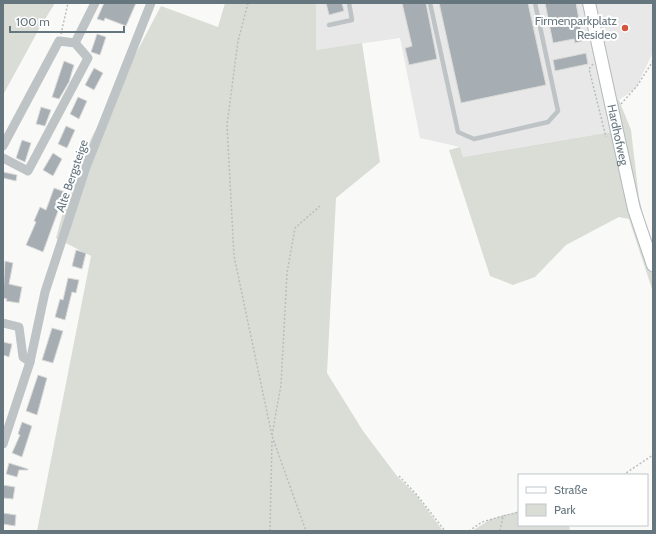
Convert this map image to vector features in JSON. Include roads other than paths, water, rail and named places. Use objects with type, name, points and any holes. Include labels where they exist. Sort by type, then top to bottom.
[{"type":"street","points":[[75,43],[95,3]]},
{"type":"street","name":"Alte Bergsteige","points":[[3,444],[30,362],[45,292],[86,167],[151,3]]},
{"type":"street","name":"Hardhofweg","points":[[589,3],[634,208],[653,265]]},
{"type":"street","points":[[3,146],[59,41],[75,43],[88,58],[28,171],[3,158]]},
{"type":"street","points":[[3,323],[19,327],[23,357],[30,362]]},
{"type":"lane","points":[[329,25],[352,20],[349,3]]},
{"type":"lane","points":[[430,3],[458,132],[474,139],[548,122],[558,111],[535,3]]},
{"type":"place","name":"Firmenparkplatz Resideo","points":[[625,28]]}]
